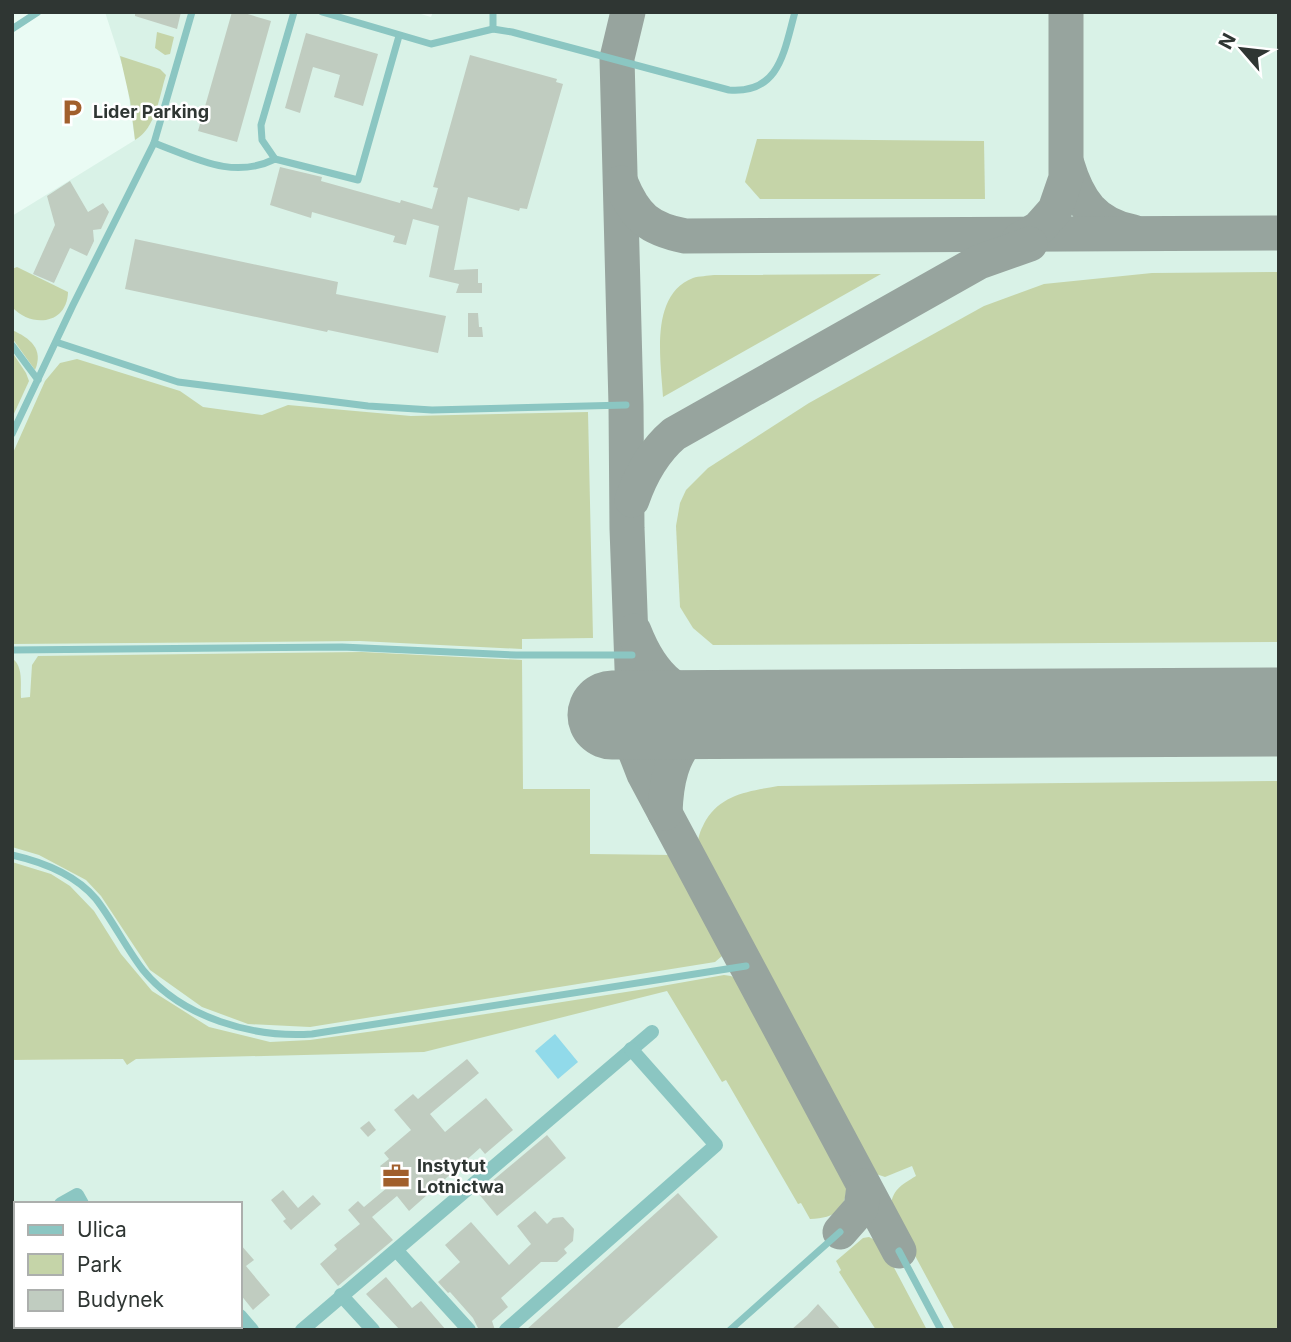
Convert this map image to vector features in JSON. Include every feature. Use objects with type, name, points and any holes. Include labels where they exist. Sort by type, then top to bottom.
[{"type":"street","points":[[302,1330],[652,1032]]},
{"type":"street","points":[[506,1330],[716,1145],[631,1049]]},
{"type":"street","points":[[65,1202],[77,1195],[81,1202]]},
{"type":"street","points":[[397,1251],[469,1330]]},
{"type":"street","points":[[341,1295],[373,1330]]},
{"type":"lane","points":[[12,29],[38,12]]},
{"type":"lane","points":[[12,434],[154,143],[192,12]]},
{"type":"lane","points":[[275,159],[262,140],[261,125],[294,12]]},
{"type":"lane","points":[[322,12],[431,44],[440,44],[493,29],[617,58],[729,90],[745,91],[769,79],[781,61],[795,12]]},
{"type":"lane","points":[[493,12],[493,29]]},
{"type":"lane","points":[[154,143],[208,163],[235,169],[259,166],[275,159],[358,180],[398,36]]},
{"type":"lane","points":[[57,342],[178,382],[368,406],[432,410],[626,405]]},
{"type":"lane","points":[[12,345],[38,380]]},
{"type":"lane","points":[[12,650],[342,647],[516,655],[632,655]]},
{"type":"lane","points":[[12,855],[38,861],[82,885],[96,900],[145,973],[170,994],[200,1013],[247,1031],[277,1035],[312,1034],[746,966]]},
{"type":"lane","points":[[730,1330],[840,1232]]},
{"type":"lane","points":[[898,1251],[941,1330]]},
{"type":"shaded area","points":[[105,12],[414,12],[431,17],[433,12],[1279,12],[1279,1330],[12,1330],[12,1060],[123,1059],[12,886],[12,216],[135,140],[126,77]]},
{"type":"green space","points":[[157,32],[174,37],[170,54],[165,55],[155,48]]},
{"type":"green space","points":[[120,56],[160,69],[166,75],[152,120],[148,128],[135,140],[130,100]]},
{"type":"green space","points":[[757,139],[984,141],[985,199],[760,199],[745,182]]},
{"type":"green space","points":[[17,267],[68,292],[62,311],[47,320],[38,320],[20,314],[12,307],[12,269]]},
{"type":"green space","points":[[1279,272],[1279,642],[713,645],[693,628],[680,607],[676,526],[680,503],[686,490],[708,468],[809,403],[984,306],[1044,284],[1152,273]]},
{"type":"green space","points":[[881,274],[663,397],[660,348],[664,314],[669,299],[679,287],[693,278],[714,275]]},
{"type":"green space","points":[[12,330],[34,345],[38,356],[35,370],[12,338]]},
{"type":"green space","points":[[12,352],[29,381],[12,418]]},
{"type":"green space","points":[[77,359],[180,391],[203,407],[262,415],[288,405],[411,416],[588,412],[593,638],[522,639],[522,649],[360,641],[12,644],[12,455],[45,381],[60,363]]},
{"type":"green space","points":[[362,652],[522,660],[523,789],[590,789],[590,854],[673,855],[723,947],[722,956],[715,962],[310,1027],[248,1024],[202,1007],[150,970],[101,896],[86,880],[39,855],[12,847],[12,658],[20,671],[21,698],[30,697],[32,665],[38,656]]},
{"type":"green space","points":[[1279,781],[1279,1330],[955,1330],[891,1211],[892,1198],[901,1186],[916,1176],[912,1166],[885,1177],[870,1172],[699,852],[699,836],[706,820],[728,799],[778,786]]},
{"type":"green space","points":[[12,862],[51,874],[70,886],[94,911],[121,954],[152,991],[209,1027],[270,1042],[310,1040],[396,1028],[731,976],[742,983],[846,1178],[843,1203],[835,1213],[810,1219],[801,1203],[798,1204],[726,1080],[722,1082],[667,991],[424,1052],[136,1059],[127,1065],[123,1059],[12,1060]]},
{"type":"green space","points":[[869,1237],[881,1243],[927,1330],[876,1330],[839,1272],[841,1270],[836,1261],[863,1238]]},
{"type":"water","points":[[555,1034],[578,1062],[558,1079],[535,1051]]},
{"type":"building","points":[[135,12],[181,12],[177,29],[135,16]]},
{"type":"building","points":[[232,12],[271,21],[237,142],[198,131]]},
{"type":"building","points":[[306,33],[378,54],[363,106],[334,97],[340,75],[313,67],[300,113],[285,108]]},
{"type":"building","points":[[470,55],[557,79],[556,82],[563,84],[527,209],[520,208],[519,211],[468,197],[454,270],[478,269],[478,283],[482,283],[482,293],[456,293],[459,284],[429,277],[439,226],[413,219],[406,245],[393,242],[395,236],[312,212],[311,218],[270,205],[280,167],[322,177],[321,181],[400,203],[401,200],[432,209],[438,188],[433,187]]},
{"type":"building","points":[[70,181],[88,212],[103,203],[109,212],[101,229],[93,230],[94,241],[87,256],[70,248],[54,283],[33,274],[55,225],[47,196]]},
{"type":"building","points":[[135,239],[338,282],[336,294],[446,316],[438,353],[125,289]]},
{"type":"building","points":[[468,313],[478,313],[483,337],[468,337]]},
{"type":"building","points":[[467,1059],[479,1073],[430,1114],[445,1132],[486,1098],[513,1130],[485,1154],[480,1148],[409,1211],[397,1196],[372,1217],[393,1240],[338,1286],[320,1264],[337,1249],[334,1245],[360,1224],[348,1210],[358,1201],[364,1207],[394,1182],[380,1166],[389,1159],[384,1153],[411,1130],[394,1110],[413,1094],[418,1099]]},
{"type":"building","points":[[369,1121],[376,1130],[368,1137],[360,1128]]},
{"type":"building","points":[[547,1135],[566,1158],[497,1216],[478,1193]]},
{"type":"building","points":[[283,1190],[298,1208],[313,1195],[321,1204],[291,1230],[271,1200]]},
{"type":"building","points":[[678,1193],[718,1237],[615,1330],[526,1330]]},
{"type":"building","points":[[535,1211],[547,1224],[553,1218],[563,1217],[574,1229],[573,1241],[564,1249],[567,1253],[557,1262],[541,1262],[501,1298],[508,1307],[492,1321],[495,1330],[479,1330],[473,1318],[438,1282],[460,1262],[445,1245],[471,1222],[509,1265],[531,1244],[517,1226]]},
{"type":"building","points":[[242,1246],[254,1260],[246,1266],[270,1295],[253,1310],[242,1296]]},
{"type":"building","points":[[386,1277],[412,1308],[421,1301],[446,1330],[400,1330],[366,1294]]},
{"type":"building","points":[[818,1304],[841,1330],[791,1330],[807,1316]]},
{"type":"taxiway","points":[[628,12],[617,58],[627,528],[635,751],[644,774],[899,1251]]},
{"type":"taxiway","points":[[1019,240],[1039,228],[1055,210],[1066,178],[1066,12]]},
{"type":"taxiway","points":[[1067,164],[1076,189],[1090,209],[1108,223],[1133,232]]},
{"type":"taxiway","points":[[621,183],[632,205],[645,220],[662,230],[685,236],[1279,233]]},
{"type":"taxiway","points":[[632,500],[649,464],[674,434],[979,262],[1030,244]]},
{"type":"taxiway","points":[[634,631],[651,664],[670,685],[696,700],[730,714]]},
{"type":"taxiway","points":[[665,813],[671,769],[680,749],[698,729],[730,714]]},
{"type":"taxiway","points":[[840,1232],[861,1208],[864,1186]]},
{"type":"runway","points":[[612,715],[1279,712]]},
{"type":"place","name":"Lider Parking","points":[[72,112]]},
{"type":"place","name":"Instytut Lotnictwa","points":[[396,1176]]}]
